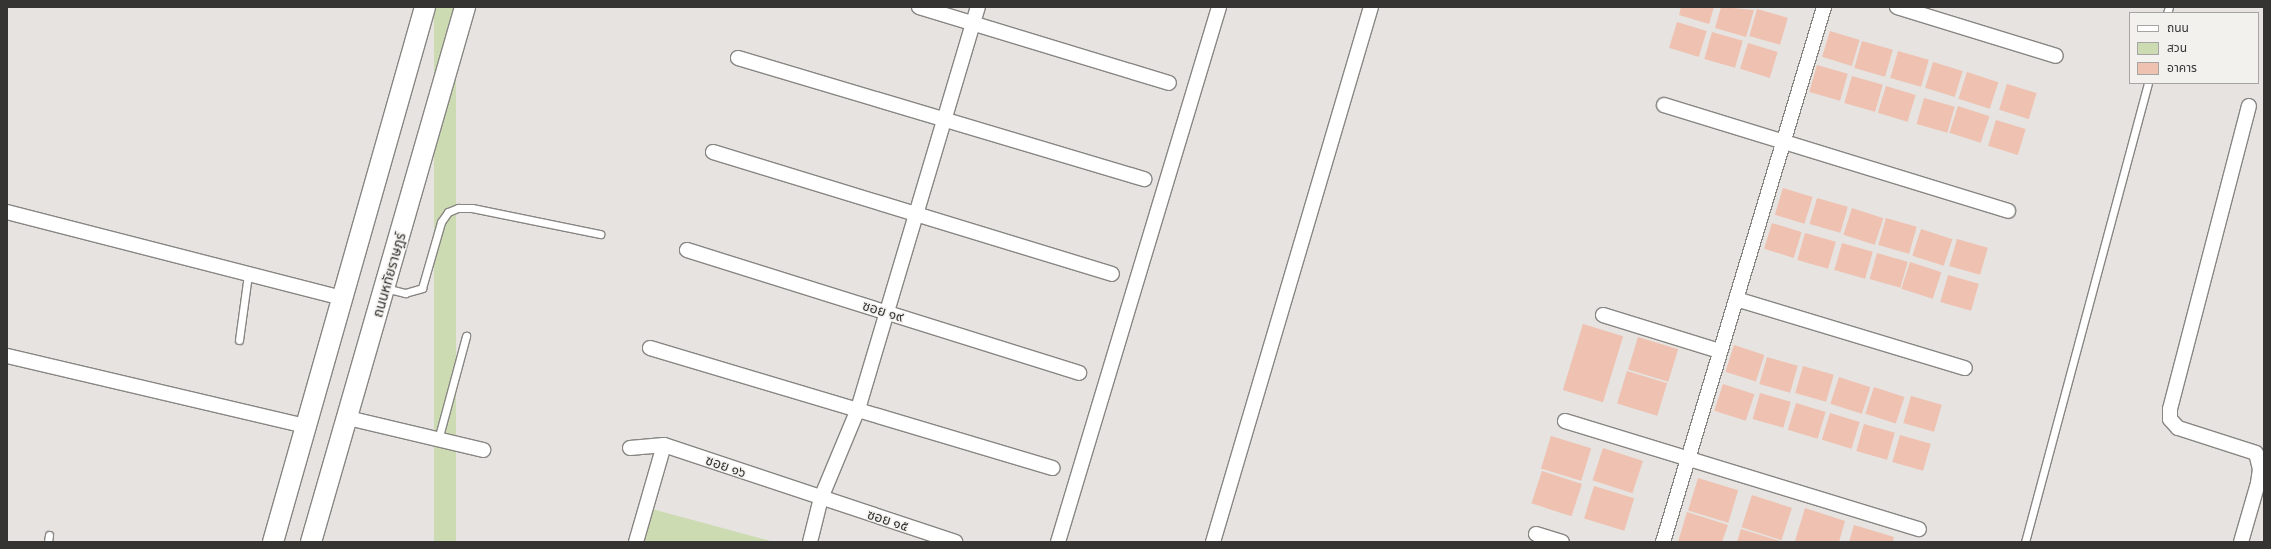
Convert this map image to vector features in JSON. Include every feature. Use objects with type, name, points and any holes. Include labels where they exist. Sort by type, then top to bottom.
[{"type":"main road","points":[[273,542],[425,7]]},
{"type":"main road","name":"ถนนหทัยราษฎร์","points":[[311,542],[348,418],[465,7]]},
{"type":"street","points":[[919,7],[1169,83]]},
{"type":"street","points":[[810,542],[821,498],[858,409],[978,7]]},
{"type":"street","points":[[1058,542],[1219,7]]},
{"type":"street","points":[[1213,542],[1371,7]]},
{"type":"street","points":[[1663,542],[1687,458],[1824,7]]},
{"type":"street","points":[[1897,7],[2056,56]]},
{"type":"street","points":[[738,58],[1144,179]]},
{"type":"street","points":[[1664,105],[2008,211]]},
{"type":"street","points":[[2241,542],[2259,476],[2256,453],[2178,428],[2170,414],[2249,106]]},
{"type":"street","points":[[713,152],[1112,274]]},
{"type":"street","points":[[7,212],[342,298]]},
{"type":"street","name":"ซอย ๑๙","points":[[687,250],[1079,373]]},
{"type":"street","points":[[1736,299],[1965,368]]},
{"type":"street","points":[[1603,315],[1719,352]]},
{"type":"street","points":[[650,348],[1053,468]]},
{"type":"street","points":[[7,356],[305,426]]},
{"type":"street","points":[[348,418],[483,450]]},
{"type":"street","points":[[1564,421],[1919,529]]},
{"type":"street","points":[[636,542],[664,445]]},
{"type":"street","name":"ซอย ๑๖","points":[[630,448],[664,445],[821,498]]},
{"type":"street","name":"ซอย ๑๕","points":[[821,498],[955,542]]},
{"type":"street","points":[[1536,534],[1562,542]]},
{"type":"lane","points":[[2026,542],[2148,84]]},
{"type":"lane","points":[[385,288],[405,293],[422,288],[441,222],[448,212],[458,208],[472,208],[600,234]]},
{"type":"lane","points":[[239,340],[248,274]]},
{"type":"lane","points":[[438,440],[466,336]]},
{"type":"green space","points":[[434,7],[456,7],[456,542],[434,542]]},
{"type":"green space","points":[[652,509],[774,542],[643,542]]},
{"type":"building","points":[[1681,7],[1714,7],[1709,24],[1679,15]]},
{"type":"building","points":[[1721,7],[1754,10],[1746,37],[1715,28]]},
{"type":"building","points":[[1757,9],[1788,18],[1780,45],[1749,36]]},
{"type":"building","points":[[1677,22],[1707,31],[1699,57],[1669,48]]},
{"type":"building","points":[[1830,31],[1860,40],[1852,66],[1822,57]]},
{"type":"building","points":[[1712,32],[1743,41],[1735,68],[1704,59]]},
{"type":"building","points":[[1862,41],[1893,50],[1885,77],[1854,68]]},
{"type":"building","points":[[1748,43],[1778,52],[1770,78],[1740,69]]},
{"type":"building","points":[[1898,51],[1929,60],[1921,87],[1890,78]]},
{"type":"building","points":[[1933,62],[1963,71],[1955,97],[1925,88]]},
{"type":"building","points":[[1817,65],[1848,74],[1840,101],[1809,92]]},
{"type":"building","points":[[1967,72],[1998,82],[1990,109],[1958,99]]},
{"type":"building","points":[[1852,76],[1883,85],[1875,112],[1844,103]]},
{"type":"building","points":[[2007,84],[2037,93],[2029,119],[1999,110]]},
{"type":"building","points":[[1886,86],[1916,95],[1907,122],[1878,113]]},
{"type":"building","points":[[1924,98],[1955,107],[1947,133],[1917,124]]},
{"type":"building","points":[[1958,106],[1989,116],[1981,143],[1949,133]]},
{"type":"building","points":[[1996,120],[2026,129],[2018,155],[1988,146]]},
{"type":"building","points":[[1783,188],[1813,197],[1804,224],[1775,215]]},
{"type":"building","points":[[1817,198],[1848,207],[1840,233],[1810,224]]},
{"type":"building","points":[[1852,208],[1883,218],[1875,245],[1843,235]]},
{"type":"building","points":[[1886,218],[1917,227],[1909,254],[1878,245]]},
{"type":"building","points":[[1772,223],[1802,232],[1794,258],[1764,249]]},
{"type":"building","points":[[1921,229],[1952,239],[1944,266],[1912,256]]},
{"type":"building","points":[[1805,233],[1836,242],[1828,269],[1797,260]]},
{"type":"building","points":[[1957,239],[1988,248],[1980,275],[1949,266]]},
{"type":"building","points":[[1842,243],[1873,252],[1865,279],[1834,270]]},
{"type":"building","points":[[1877,253],[1908,262],[1900,288],[1870,279]]},
{"type":"building","points":[[1910,262],[1941,272],[1933,299],[1901,289]]},
{"type":"building","points":[[1948,275],[1979,284],[1971,311],[1940,302]]},
{"type":"building","points":[[1583,324],[1623,336],[1603,402],[1563,390]]},
{"type":"building","points":[[1638,337],[1678,349],[1668,382],[1628,370]]},
{"type":"building","points":[[1734,345],[1764,355],[1756,382],[1725,372]]},
{"type":"building","points":[[1767,357],[1798,366],[1790,393],[1759,384]]},
{"type":"building","points":[[1803,366],[1834,375],[1826,402],[1795,393]]},
{"type":"building","points":[[1627,371],[1667,383],[1657,416],[1617,404]]},
{"type":"building","points":[[1839,377],[1870,387],[1862,414],[1830,404]]},
{"type":"building","points":[[1723,384],[1754,394],[1746,421],[1714,411]]},
{"type":"building","points":[[1874,387],[1904,397],[1896,424],[1865,414]]},
{"type":"building","points":[[1760,393],[1791,402],[1783,428],[1753,419]]},
{"type":"building","points":[[1911,396],[1942,405],[1934,432],[1903,423]]},
{"type":"building","points":[[1796,403],[1826,412],[1817,439],[1788,430]]},
{"type":"building","points":[[1830,413],[1860,422],[1851,449],[1822,440]]},
{"type":"building","points":[[1864,424],[1895,433],[1887,460],[1856,451]]},
{"type":"building","points":[[1900,435],[1931,444],[1923,471],[1892,462]]},
{"type":"building","points":[[1551,436],[1591,448],[1581,481],[1541,469]]},
{"type":"building","points":[[1603,448],[1643,461],[1632,493],[1592,480]]},
{"type":"building","points":[[1542,471],[1582,484],[1571,516],[1531,503]]},
{"type":"building","points":[[1698,478],[1738,490],[1728,523],[1688,511]]},
{"type":"building","points":[[1594,486],[1634,498],[1624,531],[1584,519]]},
{"type":"building","points":[[1752,495],[1792,508],[1781,540],[1741,527]]},
{"type":"building","points":[[1805,508],[1845,521],[1839,542],[1795,541]]},
{"type":"building","points":[[1687,512],[1728,525],[1722,542],[1678,542]]},
{"type":"building","points":[[1854,525],[1894,537],[1893,542],[1849,542]]},
{"type":"building","points":[[1741,529],[1783,542],[1737,542]]}]
